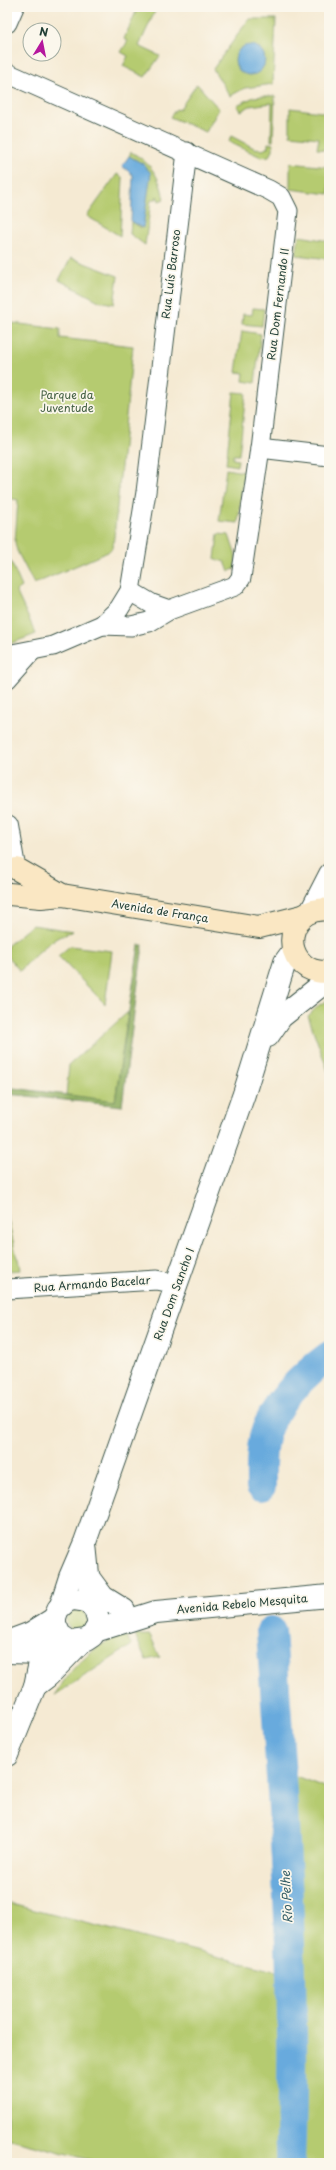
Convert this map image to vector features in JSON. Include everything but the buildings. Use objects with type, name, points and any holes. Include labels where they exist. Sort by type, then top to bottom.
[{"type":"main road","name":"Avenida de França","points":[[12,862],[62,895]]},
{"type":"main road","points":[[8,895],[17,883],[12,862]]},
{"type":"main road","name":"Avenida de França","points":[[8,895],[41,897],[62,895],[258,927],[314,913]]},
{"type":"main road","points":[[293,951],[292,936],[298,922],[314,913]]},
{"type":"main road","name":"Avenida de França","points":[[258,927],[293,951],[300,963],[312,970],[329,971]]},
{"type":"street","points":[[7,23],[14,7]]},
{"type":"street","points":[[7,73],[187,152]]},
{"type":"street","name":"Rua Dom Fernando II","points":[[187,152],[281,197],[288,211],[251,516]]},
{"type":"street","name":"Rua Luís Barroso","points":[[102,625],[119,608],[130,591],[146,492],[187,152]]},
{"type":"street","points":[[260,448],[329,456]]},
{"type":"street","name":"Rua Luís Barroso","points":[[7,655],[31,652],[53,646],[102,625],[137,624],[159,617],[168,610],[235,586],[239,582],[245,558],[251,516]]},
{"type":"street","points":[[130,591],[152,604],[168,610]]},
{"type":"street","points":[[7,679],[31,652]]},
{"type":"street","points":[[7,826],[12,862]]},
{"type":"street","points":[[314,913],[329,873]]},
{"type":"street","name":"Rua Dom Sancho I","points":[[7,1755],[35,1686],[42,1653],[70,1577],[85,1542],[261,1045],[285,962],[293,951]]},
{"type":"street","name":"Rua Dom Sancho I","points":[[261,1045],[281,1017],[329,979]]},
{"type":"street","name":"Rua Armando Bacelar","points":[[7,1289],[157,1280],[177,1284]]},
{"type":"street","name":"Rua Dom Sancho I","points":[[35,1686],[48,1676],[98,1620],[95,1609],[91,1605],[85,1542]]},
{"type":"street","points":[[89,1577],[103,1597],[124,1610]]},
{"type":"street","name":"Avenida Rebelo Mesquita","points":[[91,1605],[124,1610],[156,1612],[329,1596]]},
{"type":"street","points":[[7,1642],[31,1633],[73,1599],[86,1601],[91,1605]]},
{"type":"street","points":[[58,1611],[55,1624],[60,1635],[82,1638]]},
{"type":"street","name":"Avenida Rebelo Mesquita","points":[[7,1652],[42,1653],[57,1649],[82,1638],[156,1612]]},
{"type":"green space","points":[[138,7],[157,7],[139,46],[160,56],[145,77],[123,66],[128,56],[121,52],[128,41],[124,39]]},
{"type":"green space","points":[[249,19],[276,19],[273,84],[245,88],[230,96],[213,69]]},
{"type":"green space","points":[[197,84],[219,109],[206,132],[170,117],[176,109],[179,110]]},
{"type":"green space","points":[[275,96],[273,141],[271,141],[272,103],[250,106],[241,111],[237,105],[254,97]]},
{"type":"green space","points":[[290,108],[329,113],[329,150],[317,149],[319,138],[290,135]]},
{"type":"green space","points":[[231,136],[256,149],[263,150],[268,147],[268,143],[273,144],[273,150],[269,156],[261,157],[229,142]]},
{"type":"green space","points":[[131,152],[138,156],[154,171],[160,184],[164,199],[159,201],[157,196],[156,199],[151,200],[145,245],[130,234],[131,221],[141,228],[143,164],[129,156]]},
{"type":"green space","points":[[290,163],[329,167],[329,194],[290,189]]},
{"type":"green space","points":[[117,174],[123,178],[120,236],[87,216]]},
{"type":"green space","points":[[299,236],[329,241],[329,259],[296,255]]},
{"type":"green space","points":[[71,258],[118,276],[114,304],[99,301],[59,280]]},
{"type":"green space","points":[[253,308],[264,309],[262,326],[242,324],[243,314],[252,315]]},
{"type":"green space","name":"Parque da Juventude","points":[[12,323],[60,329],[60,338],[133,346],[113,547],[108,552],[34,584],[17,551],[15,542],[18,500],[8,498],[7,502],[7,336]]},
{"type":"green space","points":[[242,331],[261,334],[255,383],[243,381],[244,373],[236,372]]},
{"type":"green space","points":[[234,392],[246,393],[239,455],[233,455],[233,459],[238,460],[237,466],[226,464]]},
{"type":"green space","points":[[226,469],[244,472],[238,523],[219,521]]},
{"type":"green space","points":[[218,534],[229,535],[236,556],[235,569],[229,571],[225,562],[215,559]]},
{"type":"green space","points":[[7,553],[22,587],[16,591],[36,634],[7,645]]},
{"type":"green space","points":[[32,925],[73,931],[50,942],[20,971],[7,956],[7,946]]},
{"type":"green space","points":[[139,945],[143,945],[122,1106],[7,1094],[13,1088],[115,1101]]},
{"type":"green space","points":[[70,946],[112,951],[105,1004],[58,956]]},
{"type":"green space","points":[[329,999],[329,1074],[308,1016],[319,1005]]},
{"type":"green space","points":[[128,1012],[115,1102],[66,1095],[69,1065]]},
{"type":"green space","points":[[7,1215],[17,1258],[19,1258],[21,1270],[7,1271]]},
{"type":"green space","points":[[77,1609],[85,1612],[88,1620],[85,1628],[77,1631],[69,1628],[66,1620],[69,1612]]},
{"type":"green space","points":[[135,1635],[150,1635],[160,1657],[146,1660]]},
{"type":"green space","points":[[121,1636],[127,1638],[132,1645],[55,1695],[75,1667],[83,1659],[101,1645]]},
{"type":"green space","points":[[293,1775],[329,1789],[329,2163],[296,2163],[300,2069],[299,1974],[293,1848]]},
{"type":"green space","points":[[7,1903],[286,1974],[281,2163],[102,2163],[7,2138]]},
{"type":"water","points":[[250,45],[261,49],[265,60],[261,71],[250,75],[239,71],[235,60],[239,49]]},
{"type":"water","points":[[129,156],[143,164],[151,173],[143,228],[131,221],[133,175],[122,166]]},
{"type":"waterway","name":"Rio Pelhe","points":[[261,1486],[261,1461],[264,1437],[274,1413],[299,1381],[329,1356]]},
{"type":"waterway","name":"Rio Pelhe","points":[[271,1631],[291,1963],[292,2096],[290,2163]]}]
